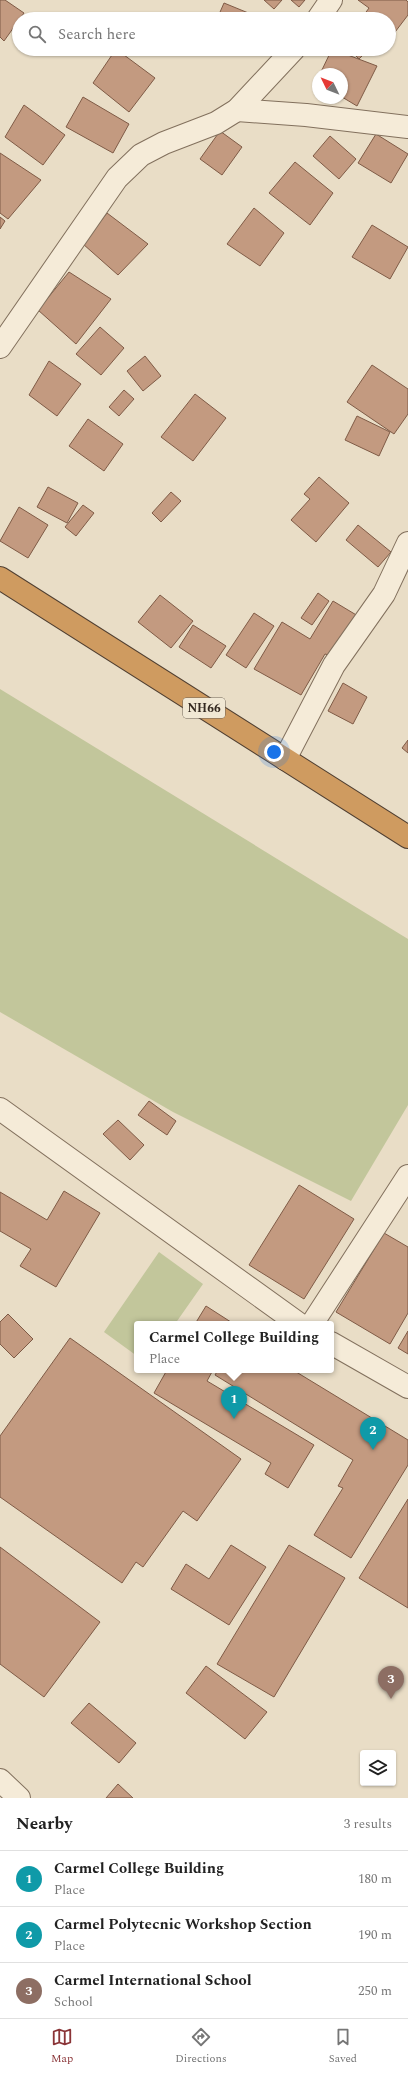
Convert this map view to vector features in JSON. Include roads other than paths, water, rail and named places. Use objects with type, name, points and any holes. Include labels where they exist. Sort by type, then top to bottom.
[{"type":"highway","name":"NH66","points":[[0,578],[408,837]]},
{"type":"street","points":[[323,12],[331,0]]},
{"type":"street","points":[[0,347],[117,178],[141,155],[164,143],[216,123],[237,110],[287,56]]},
{"type":"street","points":[[237,110],[306,115],[408,127]]},
{"type":"street","points":[[285,759],[334,665],[384,594],[408,543]]},
{"type":"street","points":[[0,1109],[295,1321]]},
{"type":"street","points":[[314,1321],[408,1176]]},
{"type":"street","points":[[334,1345],[408,1387]]},
{"type":"street","points":[[0,1780],[20,1798]]},
{"type":"place","name":"Carmel College Building","points":[[234,1419]]},
{"type":"place","name":"Carmel Polytecnic Workshop Section","points":[[373,1450]]},
{"type":"place","name":"Carmel International School","points":[[391,1699]]}]
